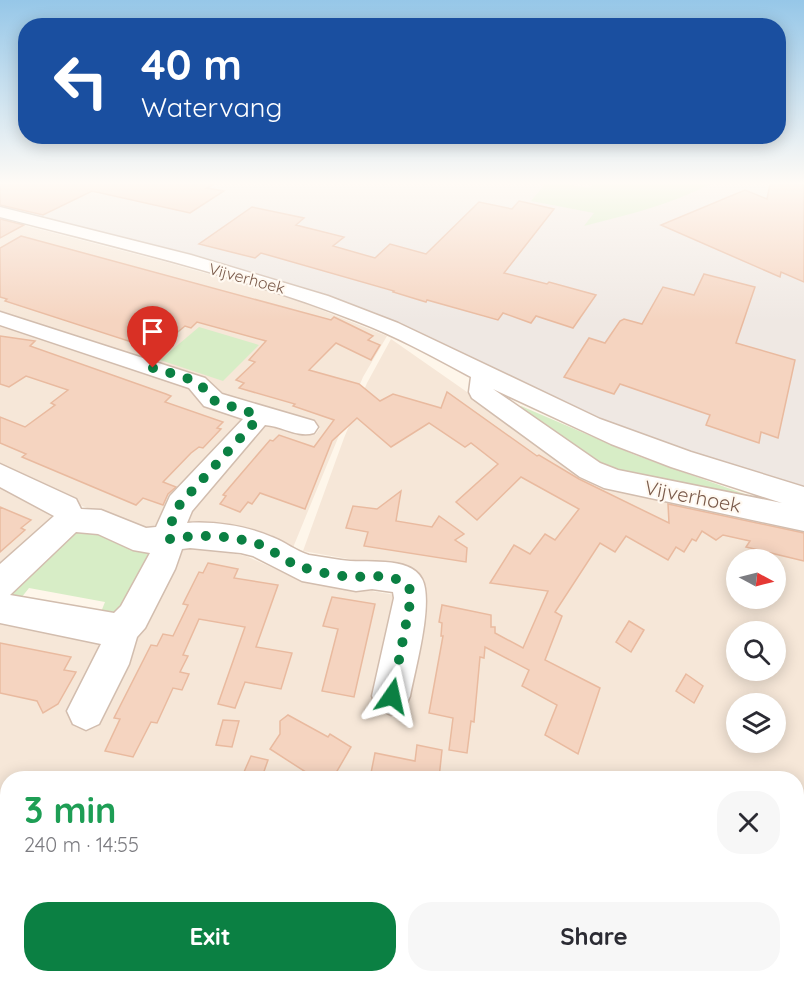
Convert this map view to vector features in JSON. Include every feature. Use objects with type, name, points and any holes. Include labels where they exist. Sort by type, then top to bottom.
[{"type":"street","name":"Vijverhoek","points":[[66,230],[307,295],[368,318],[562,413],[637,444],[804,498]]},
{"type":"street","points":[[0,318],[197,383],[213,400],[247,410],[256,416],[276,417],[305,427]]},
{"type":"street","name":"Vijverhoek","points":[[483,375],[481,392],[590,470],[614,480],[804,519]]},
{"type":"street","points":[[86,711],[116,652],[122,628],[133,617],[164,559],[172,521],[180,504],[253,424],[256,416]]},
{"type":"street","points":[[0,475],[66,507],[70,520]]},
{"type":"street","points":[[0,584],[70,520],[100,522],[144,540],[170,539],[190,535],[241,540],[262,546],[302,567],[356,577],[372,574],[401,579],[409,586],[411,598],[392,696]]},
{"type":"street","points":[[0,608],[109,629],[122,628]]},
{"type":"shaded area","points":[[0,230],[42,230],[289,297],[387,336],[363,377],[292,550],[186,523],[183,518],[264,423],[281,423],[315,435],[320,428],[216,393],[0,314]]},
{"type":"shaded area","points":[[76,230],[804,230],[804,489],[767,480],[565,408],[363,311],[320,293]]},
{"type":"shaded area","points":[[0,323],[188,385],[245,419],[166,518],[147,531],[72,502],[0,468]]},
{"type":"shaded area","points":[[391,339],[559,456],[804,525],[804,771],[0,771],[0,623],[104,641],[180,550],[189,545],[246,556],[295,578],[401,596],[374,710],[400,716],[421,592],[388,566],[303,551],[344,438],[367,383]]},
{"type":"shaded area","points":[[0,484],[59,515],[0,574]]},
{"type":"green space","points":[[199,327],[259,345],[223,381],[160,360]]},
{"type":"green space","points":[[519,407],[635,455],[753,497],[612,468]]},
{"type":"green space","points":[[86,527],[146,549],[153,556],[150,569],[113,617],[99,617],[105,602],[29,588],[17,603],[10,597],[8,591],[51,544]]},
{"type":"building","points":[[0,230],[15,230],[0,238]]},
{"type":"building","points":[[219,230],[315,230],[344,237],[333,246],[375,258],[390,244],[426,254],[451,230],[538,230],[504,273],[596,295],[573,328],[536,316],[531,323],[503,313],[498,320],[427,300],[426,302],[261,253],[255,258],[199,244]]},
{"type":"building","points":[[672,230],[804,230],[804,282],[781,272],[780,277]]},
{"type":"building","points":[[21,236],[331,320],[334,317],[373,336],[368,340],[380,345],[371,360],[336,343],[309,370],[359,384],[380,401],[393,394],[441,408],[447,392],[537,456],[669,523],[668,504],[804,533],[804,561],[786,557],[786,549],[754,549],[746,547],[750,541],[723,535],[716,540],[702,531],[696,541],[692,539],[684,552],[676,547],[668,560],[626,536],[615,552],[600,543],[555,612],[562,616],[545,660],[600,688],[578,754],[545,735],[557,705],[522,686],[529,670],[485,647],[484,658],[480,657],[474,722],[471,721],[467,753],[449,750],[453,718],[429,713],[443,636],[441,636],[442,623],[439,622],[442,605],[491,615],[491,627],[495,627],[495,633],[523,648],[548,591],[490,583],[514,545],[530,554],[545,534],[555,540],[579,509],[521,477],[477,520],[456,502],[498,464],[471,443],[465,447],[429,423],[391,447],[357,418],[332,441],[305,509],[260,493],[252,504],[248,502],[240,512],[220,504],[226,496],[223,495],[270,440],[273,441],[279,435],[314,447],[334,420],[293,406],[295,404],[239,388],[244,383],[236,380],[255,362],[249,360],[266,341],[197,322],[191,328],[185,326],[156,350],[5,301],[7,299],[0,297],[0,248]]},
{"type":"building","points":[[704,274],[755,287],[736,343],[795,360],[778,438],[761,432],[759,443],[706,425],[710,415],[620,384],[614,394],[564,377],[589,338],[605,343],[620,321],[624,319],[642,324],[663,287],[694,295]]},
{"type":"building","points":[[0,336],[35,341],[30,346],[171,396],[165,402],[223,422],[217,428],[221,429],[203,448],[199,447],[191,453],[163,482],[176,487],[168,494],[163,505],[143,498],[136,505],[22,457],[26,454],[0,443],[0,417],[25,427],[55,405],[51,403],[68,390],[26,376],[9,387],[0,384]]},
{"type":"building","points":[[401,491],[396,521],[432,527],[439,516],[464,534],[455,540],[467,548],[466,562],[364,546],[368,532],[346,528],[353,506],[377,509]]},
{"type":"building","points":[[0,507],[31,520],[21,528],[25,530],[0,552]]},
{"type":"building","points":[[208,563],[238,569],[234,578],[278,585],[256,647],[292,653],[281,689],[245,682],[235,708],[218,704],[245,627],[199,619],[183,655],[188,656],[180,672],[189,674],[182,690],[173,688],[157,723],[151,722],[133,757],[105,751],[120,719],[114,718],[151,645],[157,646],[163,634],[173,636],[188,605],[183,604],[199,572],[203,573]]},
{"type":"building","points":[[332,597],[375,604],[354,697],[322,691],[338,629],[323,626]]},
{"type":"building","points":[[629,621],[644,630],[631,652],[616,642]]},
{"type":"building","points":[[0,643],[71,657],[64,670],[76,672],[58,704],[43,713],[37,701],[0,693]]},
{"type":"building","points":[[686,674],[703,686],[694,703],[676,691]]},
{"type":"building","points":[[288,715],[328,737],[330,734],[351,747],[337,771],[304,771],[270,749],[280,734],[280,721]]},
{"type":"building","points":[[223,720],[239,721],[232,747],[216,745]]},
{"type":"building","points":[[417,745],[442,750],[440,771],[371,771],[375,753],[415,761]]},
{"type":"building","points":[[251,756],[268,760],[264,771],[244,771]]},
{"type":"route","points":[[153,368],[197,383],[213,400],[247,410],[256,416],[253,424],[180,504],[172,521],[170,539],[190,535],[241,540],[262,546],[302,567],[356,577],[372,574],[401,579],[409,586],[411,598],[392,696]]}]
